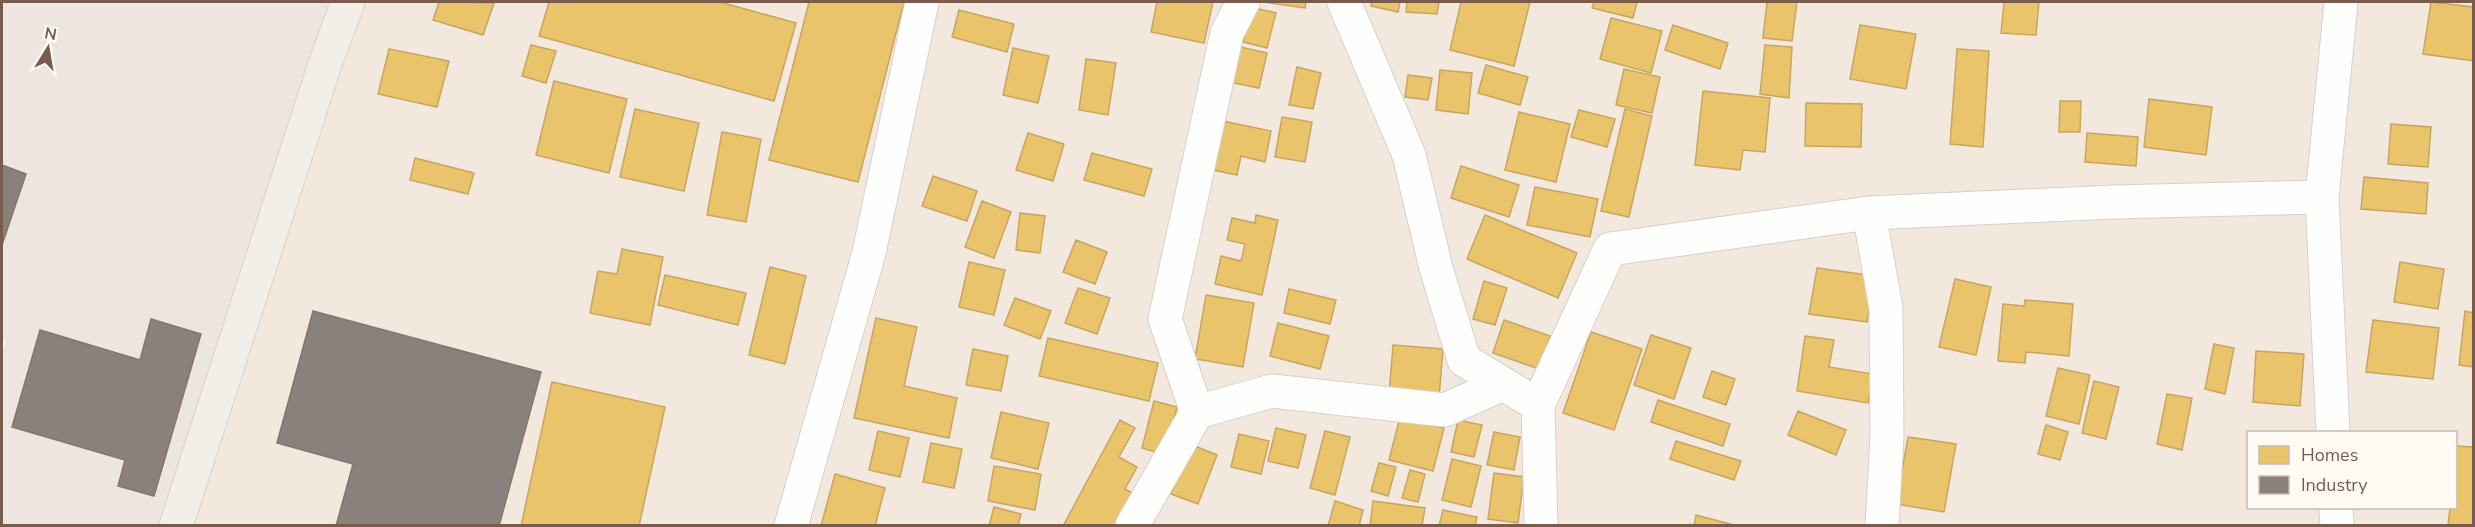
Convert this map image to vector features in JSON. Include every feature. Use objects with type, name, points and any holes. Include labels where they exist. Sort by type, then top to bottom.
[{"type":"main road","points":[[176,525],[325,64],[348,2]]},
{"type":"street","points":[[791,525],[869,253],[922,2]]},
{"type":"street","points":[[1197,412],[1165,319],[1227,33],[1243,2]]},
{"type":"street","points":[[1344,2],[1409,155],[1436,268],[1464,360],[1538,405]]},
{"type":"street","points":[[2333,431],[2322,197],[2341,2]]},
{"type":"street","points":[[1541,525],[1538,405],[1610,249],[1869,213],[2113,202],[2322,197]]},
{"type":"street","points":[[1869,213],[1886,308],[1887,436],[1882,525]]},
{"type":"street","points":[[1132,525],[1197,412],[1272,391],[1445,410],[1503,384]]},
{"type":"street","points":[[2336,509],[2337,525]]},
{"type":"shaded area","points":[[2,2],[360,2],[180,525],[8,526],[2,523],[2,353],[6,341],[2,339]]},
{"type":"shaded area","points":[[360,2],[2473,2],[2473,525],[180,526]]},
{"type":"building: Homes","points":[[439,2],[494,3],[483,35],[433,20]]},
{"type":"building: Homes","points":[[549,2],[720,2],[796,23],[774,101],[539,36]]},
{"type":"building: Homes","points":[[809,2],[904,2],[858,182],[769,160]]},
{"type":"building: Homes","points":[[1157,2],[1213,2],[1204,43],[1151,32]]},
{"type":"building: Homes","points":[[1263,2],[1306,2],[1305,8]]},
{"type":"building: Homes","points":[[1372,2],[1400,2],[1398,12],[1371,6]]},
{"type":"building: Homes","points":[[1407,2],[1439,2],[1437,14],[1406,12]]},
{"type":"building: Homes","points":[[1461,2],[1530,2],[1514,66],[1450,50]]},
{"type":"building: Homes","points":[[1594,2],[1637,2],[1633,18],[1592,8]]},
{"type":"building: Homes","points":[[1767,2],[1797,2],[1792,41],[1763,38]]},
{"type":"building: Homes","points":[[2004,2],[2039,2],[2036,35],[2001,33]]},
{"type":"building: Homes","points":[[2431,2],[2474,7],[2474,61],[2423,54]]},
{"type":"building: Homes","points":[[1251,7],[1276,13],[1267,48],[1243,42]]},
{"type":"building: Homes","points":[[959,10],[1014,24],[1007,52],[952,37]]},
{"type":"building: Homes","points":[[1611,18],[1662,31],[1651,73],[1600,59]]},
{"type":"building: Homes","points":[[1673,25],[1728,43],[1720,69],[1665,50]]},
{"type":"building: Homes","points":[[1860,25],[1916,34],[1906,89],[1850,79]]},
{"type":"building: Homes","points":[[531,45],[556,51],[546,83],[522,76]]},
{"type":"building: Homes","points":[[1765,45],[1792,47],[1789,98],[1760,94]]},
{"type":"building: Homes","points":[[1236,46],[1267,53],[1259,88],[1229,82]]},
{"type":"building: Homes","points":[[1013,48],[1049,56],[1038,103],[1003,95]]},
{"type":"building: Homes","points":[[389,49],[449,61],[437,107],[378,94]]},
{"type":"building: Homes","points":[[1957,49],[1989,51],[1983,147],[1950,144]]},
{"type":"building: Homes","points":[[1086,59],[1116,63],[1108,115],[1079,110]]},
{"type":"building: Homes","points":[[1486,65],[1528,77],[1520,105],[1478,93]]},
{"type":"building: Homes","points":[[1297,67],[1321,73],[1313,109],[1289,105]]},
{"type":"building: Homes","points":[[1624,69],[1660,77],[1652,113],[1616,105]]},
{"type":"building: Homes","points":[[1440,70],[1472,73],[1468,114],[1436,110]]},
{"type":"building: Homes","points":[[1408,75],[1432,78],[1428,100],[1405,97]]},
{"type":"building: Homes","points":[[554,81],[627,99],[609,173],[536,155]]},
{"type":"building: Homes","points":[[1703,91],[1770,98],[1765,152],[1743,150],[1740,170],[1695,165]]},
{"type":"building: Homes","points":[[2149,99],[2212,107],[2206,155],[2144,147]]},
{"type":"building: Homes","points":[[2060,101],[2081,101],[2080,132],[2059,132]]},
{"type":"building: Homes","points":[[1806,103],[1862,104],[1861,147],[1805,146]]},
{"type":"building: Homes","points":[[635,109],[699,123],[684,191],[620,177]]},
{"type":"building: Homes","points":[[1625,109],[1652,116],[1629,217],[1601,211]]},
{"type":"building: Homes","points":[[1579,110],[1615,119],[1607,147],[1571,137]]},
{"type":"building: Homes","points":[[1519,112],[1570,124],[1556,182],[1505,170]]},
{"type":"building: Homes","points":[[1282,117],[1312,122],[1305,162],[1275,157]]},
{"type":"building: Homes","points":[[1218,120],[1271,131],[1265,162],[1241,156],[1237,175],[1208,169]]},
{"type":"building: Homes","points":[[2391,124],[2431,127],[2428,167],[2388,164]]},
{"type":"building: Homes","points":[[722,132],[761,139],[746,222],[707,215]]},
{"type":"building: Homes","points":[[1028,133],[1064,144],[1053,181],[1016,170]]},
{"type":"building: Homes","points":[[2087,133],[2138,137],[2136,166],[2085,162]]},
{"type":"building: Homes","points":[[1092,153],[1152,169],[1144,196],[1084,180]]},
{"type":"building: Homes","points":[[415,158],[474,173],[468,194],[410,180]]},
{"type":"building: Homes","points":[[1461,166],[1519,185],[1509,217],[1451,198]]},
{"type":"building: Homes","points":[[933,176],[977,191],[967,221],[922,206]]},
{"type":"building: Homes","points":[[2364,177],[2428,183],[2426,214],[2361,209]]},
{"type":"building: Homes","points":[[1535,187],[1598,199],[1590,237],[1527,225]]},
{"type":"building: Homes","points":[[982,201],[1011,212],[994,258],[965,247]]},
{"type":"building: Homes","points":[[1020,213],[1045,216],[1040,253],[1016,250]]},
{"type":"building: Homes","points":[[1256,215],[1278,220],[1262,295],[1215,284],[1221,256],[1241,261],[1245,244],[1227,240],[1232,218],[1255,223]]},
{"type":"building: Homes","points":[[1485,215],[1577,253],[1558,298],[1467,259]]},
{"type":"building: Homes","points":[[1076,240],[1107,252],[1095,284],[1063,272]]},
{"type":"building: Homes","points":[[622,249],[663,257],[650,325],[590,313],[598,271],[617,274]]},
{"type":"building: Homes","points":[[969,262],[1005,270],[994,315],[959,307]]},
{"type":"building: Homes","points":[[2400,262],[2444,269],[2438,309],[2394,302]]},
{"type":"building: Homes","points":[[770,267],[806,276],[785,364],[749,355]]},
{"type":"building: Homes","points":[[1817,268],[1874,276],[1867,322],[1809,314]]},
{"type":"building: Homes","points":[[665,275],[746,293],[738,325],[658,305]]},
{"type":"building: Homes","points":[[1955,279],[1991,287],[1976,355],[1939,347]]},
{"type":"building: Homes","points":[[1484,281],[1507,288],[1495,325],[1473,319]]},
{"type":"building: Homes","points":[[1078,288],[1110,298],[1097,334],[1065,323]]},
{"type":"building: Homes","points":[[1289,289],[1336,300],[1330,324],[1284,313]]},
{"type":"building: Homes","points":[[1206,295],[1254,303],[1243,367],[1195,359]]},
{"type":"building: Homes","points":[[1015,298],[1051,311],[1040,339],[1004,325]]},
{"type":"building: Homes","points":[[2025,300],[2073,304],[2069,356],[2026,352],[2025,363],[1998,361],[2003,304],[2024,306]]},
{"type":"building: Homes","points":[[2465,311],[2474,313],[2474,367],[2459,365]]},
{"type":"building: Homes","points":[[876,318],[917,327],[904,386],[957,398],[949,438],[854,418]]},
{"type":"building: Homes","points":[[1504,320],[1550,336],[1539,369],[1493,353]]},
{"type":"building: Homes","points":[[2373,320],[2439,328],[2433,379],[2366,372]]},
{"type":"building: Homes","points":[[1278,323],[1329,336],[1320,369],[1270,356]]},
{"type":"building: Homes","points":[[1591,332],[1642,349],[1614,430],[1563,413]]},
{"type":"building: Homes","points":[[1651,335],[1691,348],[1674,399],[1634,385]]},
{"type":"building: Homes","points":[[1805,336],[1834,340],[1829,367],[1873,374],[1868,403],[1797,391]]},
{"type":"building: Homes","points":[[1048,338],[1158,363],[1149,401],[1039,376]]},
{"type":"building: Homes","points":[[2214,344],[2234,348],[2225,394],[2205,389]]},
{"type":"building: Homes","points":[[1393,345],[1443,349],[1439,398],[1389,394]]},
{"type":"building: Homes","points":[[973,349],[1008,356],[1001,391],[966,385]]},
{"type":"building: Homes","points":[[2256,351],[2304,354],[2300,406],[2253,402]]},
{"type":"building: Homes","points":[[2058,368],[2090,375],[2079,424],[2046,416]]},
{"type":"building: Homes","points":[[1712,371],[1735,379],[1726,405],[1703,397]]},
{"type":"building: Homes","points":[[2094,381],[2119,387],[2106,439],[2082,433]]},
{"type":"building: Homes","points":[[552,382],[665,407],[639,526],[521,526]]},
{"type":"building: Homes","points":[[2167,394],[2192,398],[2182,450],[2157,444]]},
{"type":"building: Homes","points":[[1658,400],[1730,424],[1723,446],[1651,422]]},
{"type":"building: Homes","points":[[1154,401],[1177,407],[1165,455],[1142,448]]},
{"type":"building: Homes","points":[[1798,411],[1846,430],[1836,455],[1788,435]]},
{"type":"building: Homes","points":[[1001,412],[1049,423],[1038,469],[991,458]]},
{"type":"building: Homes","points":[[1400,417],[1444,428],[1433,471],[1389,460]]},
{"type":"building: Homes","points":[[1120,420],[1135,428],[1119,457],[1137,467],[1125,489],[1139,497],[1124,526],[1063,526]]},
{"type":"building: Homes","points":[[1458,420],[1482,425],[1474,457],[1451,452]]},
{"type":"building: Homes","points":[[2046,425],[2068,432],[2060,460],[2038,454]]},
{"type":"building: Homes","points":[[1276,428],[1306,435],[1298,468],[1268,461]]},
{"type":"building: Homes","points":[[878,431],[909,438],[900,477],[869,470]]},
{"type":"building: Homes","points":[[1325,431],[1350,437],[1335,495],[1310,488]]},
{"type":"building: Homes","points":[[1494,432],[1520,437],[1514,470],[1487,465]]},
{"type":"building: Homes","points":[[1239,434],[1269,441],[1261,474],[1231,467]]},
{"type":"building: Homes","points":[[1908,437],[1956,444],[1944,512],[1896,504]]},
{"type":"building: Homes","points":[[1676,441],[1741,461],[1734,480],[1670,459]]},
{"type":"building: Homes","points":[[931,443],[962,449],[954,488],[923,482]]},
{"type":"building: Homes","points":[[1190,444],[1217,455],[1198,504],[1171,494]]},
{"type":"building: Homes","points":[[2457,446],[2474,447],[2474,526],[2448,526],[2450,509],[2457,509]]},
{"type":"building: Homes","points":[[1452,459],[1481,466],[1471,507],[1442,500]]},
{"type":"building: Homes","points":[[1379,463],[1396,467],[1388,496],[1371,491]]},
{"type":"building: Homes","points":[[994,466],[1041,474],[1035,510],[988,501]]},
{"type":"building: Homes","points":[[1410,470],[1425,474],[1418,502],[1402,498]]},
{"type":"building: Homes","points":[[1494,473],[1524,477],[1518,523],[1488,519]]},
{"type":"building: Homes","points":[[835,474],[885,488],[875,526],[821,526]]},
{"type":"building: Homes","points":[[1335,501],[1363,510],[1359,526],[1328,526]]},
{"type":"building: Homes","points":[[1373,501],[1425,508],[1422,526],[1370,526]]},
{"type":"building: Homes","points":[[994,507],[1021,514],[1018,526],[989,526]]},
{"type":"building: Homes","points":[[1443,510],[1477,517],[1475,526],[1439,526]]},
{"type":"building: Homes","points":[[1696,515],[1738,526],[1694,526]]},
{"type":"building: Industry","points":[[2,165],[26,174],[2,245]]},
{"type":"building: Industry","points":[[313,311],[541,372],[499,526],[336,526],[353,464],[277,443]]},
{"type":"building: Industry","points":[[151,319],[201,334],[154,496],[118,486],[125,460],[12,427],[40,330],[140,360]]}]
